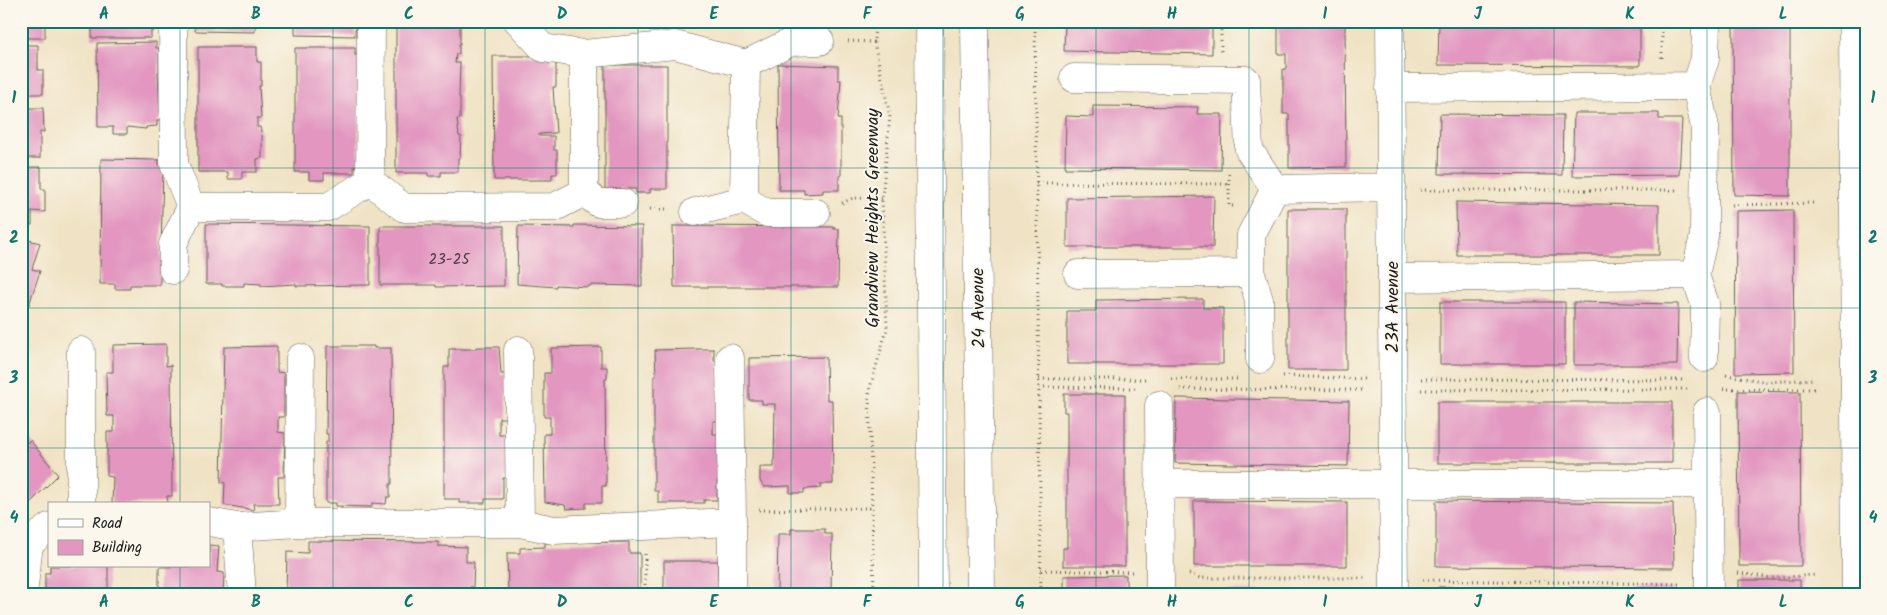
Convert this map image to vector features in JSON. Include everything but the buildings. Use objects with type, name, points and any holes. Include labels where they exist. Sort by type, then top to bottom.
[{"type":"street","points":[[173,21],[174,164],[191,207],[173,244],[173,270]]},
{"type":"street","points":[[370,181],[372,21]]},
{"type":"street","points":[[518,21],[543,48],[584,54],[675,45],[746,64],[791,42],[820,41]]},
{"type":"street","points":[[929,21],[933,594]]},
{"type":"street","name":"24 Avenue","points":[[976,21],[981,594]]},
{"type":"street","name":"23A Avenue","points":[[1390,21],[1394,594]]},
{"type":"street","points":[[1853,21],[1856,594]]},
{"type":"street","points":[[1706,26],[1705,59],[1696,86],[1705,127],[1704,236],[1695,275],[1705,304],[1712,367]]},
{"type":"street","points":[[584,54],[584,192]]},
{"type":"street","points":[[744,200],[746,64]]},
{"type":"street","points":[[1074,78],[1246,80],[1249,150],[1275,189]]},
{"type":"street","points":[[1390,88],[1696,86]]},
{"type":"street","points":[[191,207],[328,207],[370,181]]},
{"type":"street","points":[[370,181],[404,208],[555,206],[584,192]]},
{"type":"street","points":[[1275,189],[1392,187]]},
{"type":"street","points":[[1260,371],[1259,300],[1251,273],[1251,235],[1275,189]]},
{"type":"street","points":[[584,192],[598,203],[623,203]]},
{"type":"street","points":[[696,212],[744,200],[767,213],[816,213]]},
{"type":"street","points":[[1078,274],[1251,273]]},
{"type":"street","points":[[1392,278],[1695,275]]},
{"type":"street","points":[[518,350],[520,523]]},
{"type":"street","points":[[81,502],[82,351]]},
{"type":"street","points":[[299,523],[300,358]]},
{"type":"street","points":[[730,358],[732,594]]},
{"type":"street","points":[[1158,394],[1160,583]]},
{"type":"street","points":[[1707,396],[1706,484],[1709,584]]},
{"type":"street","points":[[1159,484],[1706,484]]},
{"type":"street","points":[[210,522],[237,527],[299,523],[520,523],[554,530],[645,526],[731,516]]},
{"type":"street","points":[[237,527],[242,594]]},
{"type":"street","points":[[23,594],[29,544],[48,528]]},
{"type":"path","name":"Grandview Heights Greenway","points":[[874,594],[869,391],[887,329],[882,199],[890,116],[874,42],[875,21]]},
{"type":"path","points":[[1035,21],[1041,594]]},
{"type":"path","points":[[1221,21],[1221,56]]},
{"type":"path","points":[[1036,184],[1229,184]]},
{"type":"path","points":[[1420,190],[1678,190]]},
{"type":"path","points":[[816,213],[853,198],[882,199]]},
{"type":"path","points":[[623,203],[631,209],[684,209],[696,212]]},
{"type":"path","points":[[1712,367],[1768,382],[1815,379]]},
{"type":"path","points":[[1165,379],[1260,371],[1365,379]]},
{"type":"path","points":[[1039,379],[1156,379]]},
{"type":"path","points":[[1421,379],[1687,380]]},
{"type":"path","points":[[1039,387],[1158,394],[1365,390]]},
{"type":"path","points":[[1421,390],[1707,396],[1814,389]]},
{"type":"path","points":[[731,516],[871,508]]},
{"type":"path","points":[[645,526],[645,594]]},
{"type":"path","points":[[1041,570],[1160,583],[1194,574],[1200,578],[1365,578]]},
{"type":"path","points":[[1423,580],[1650,582],[1696,585],[1709,584],[1727,572],[1772,578],[1816,575]]}]
